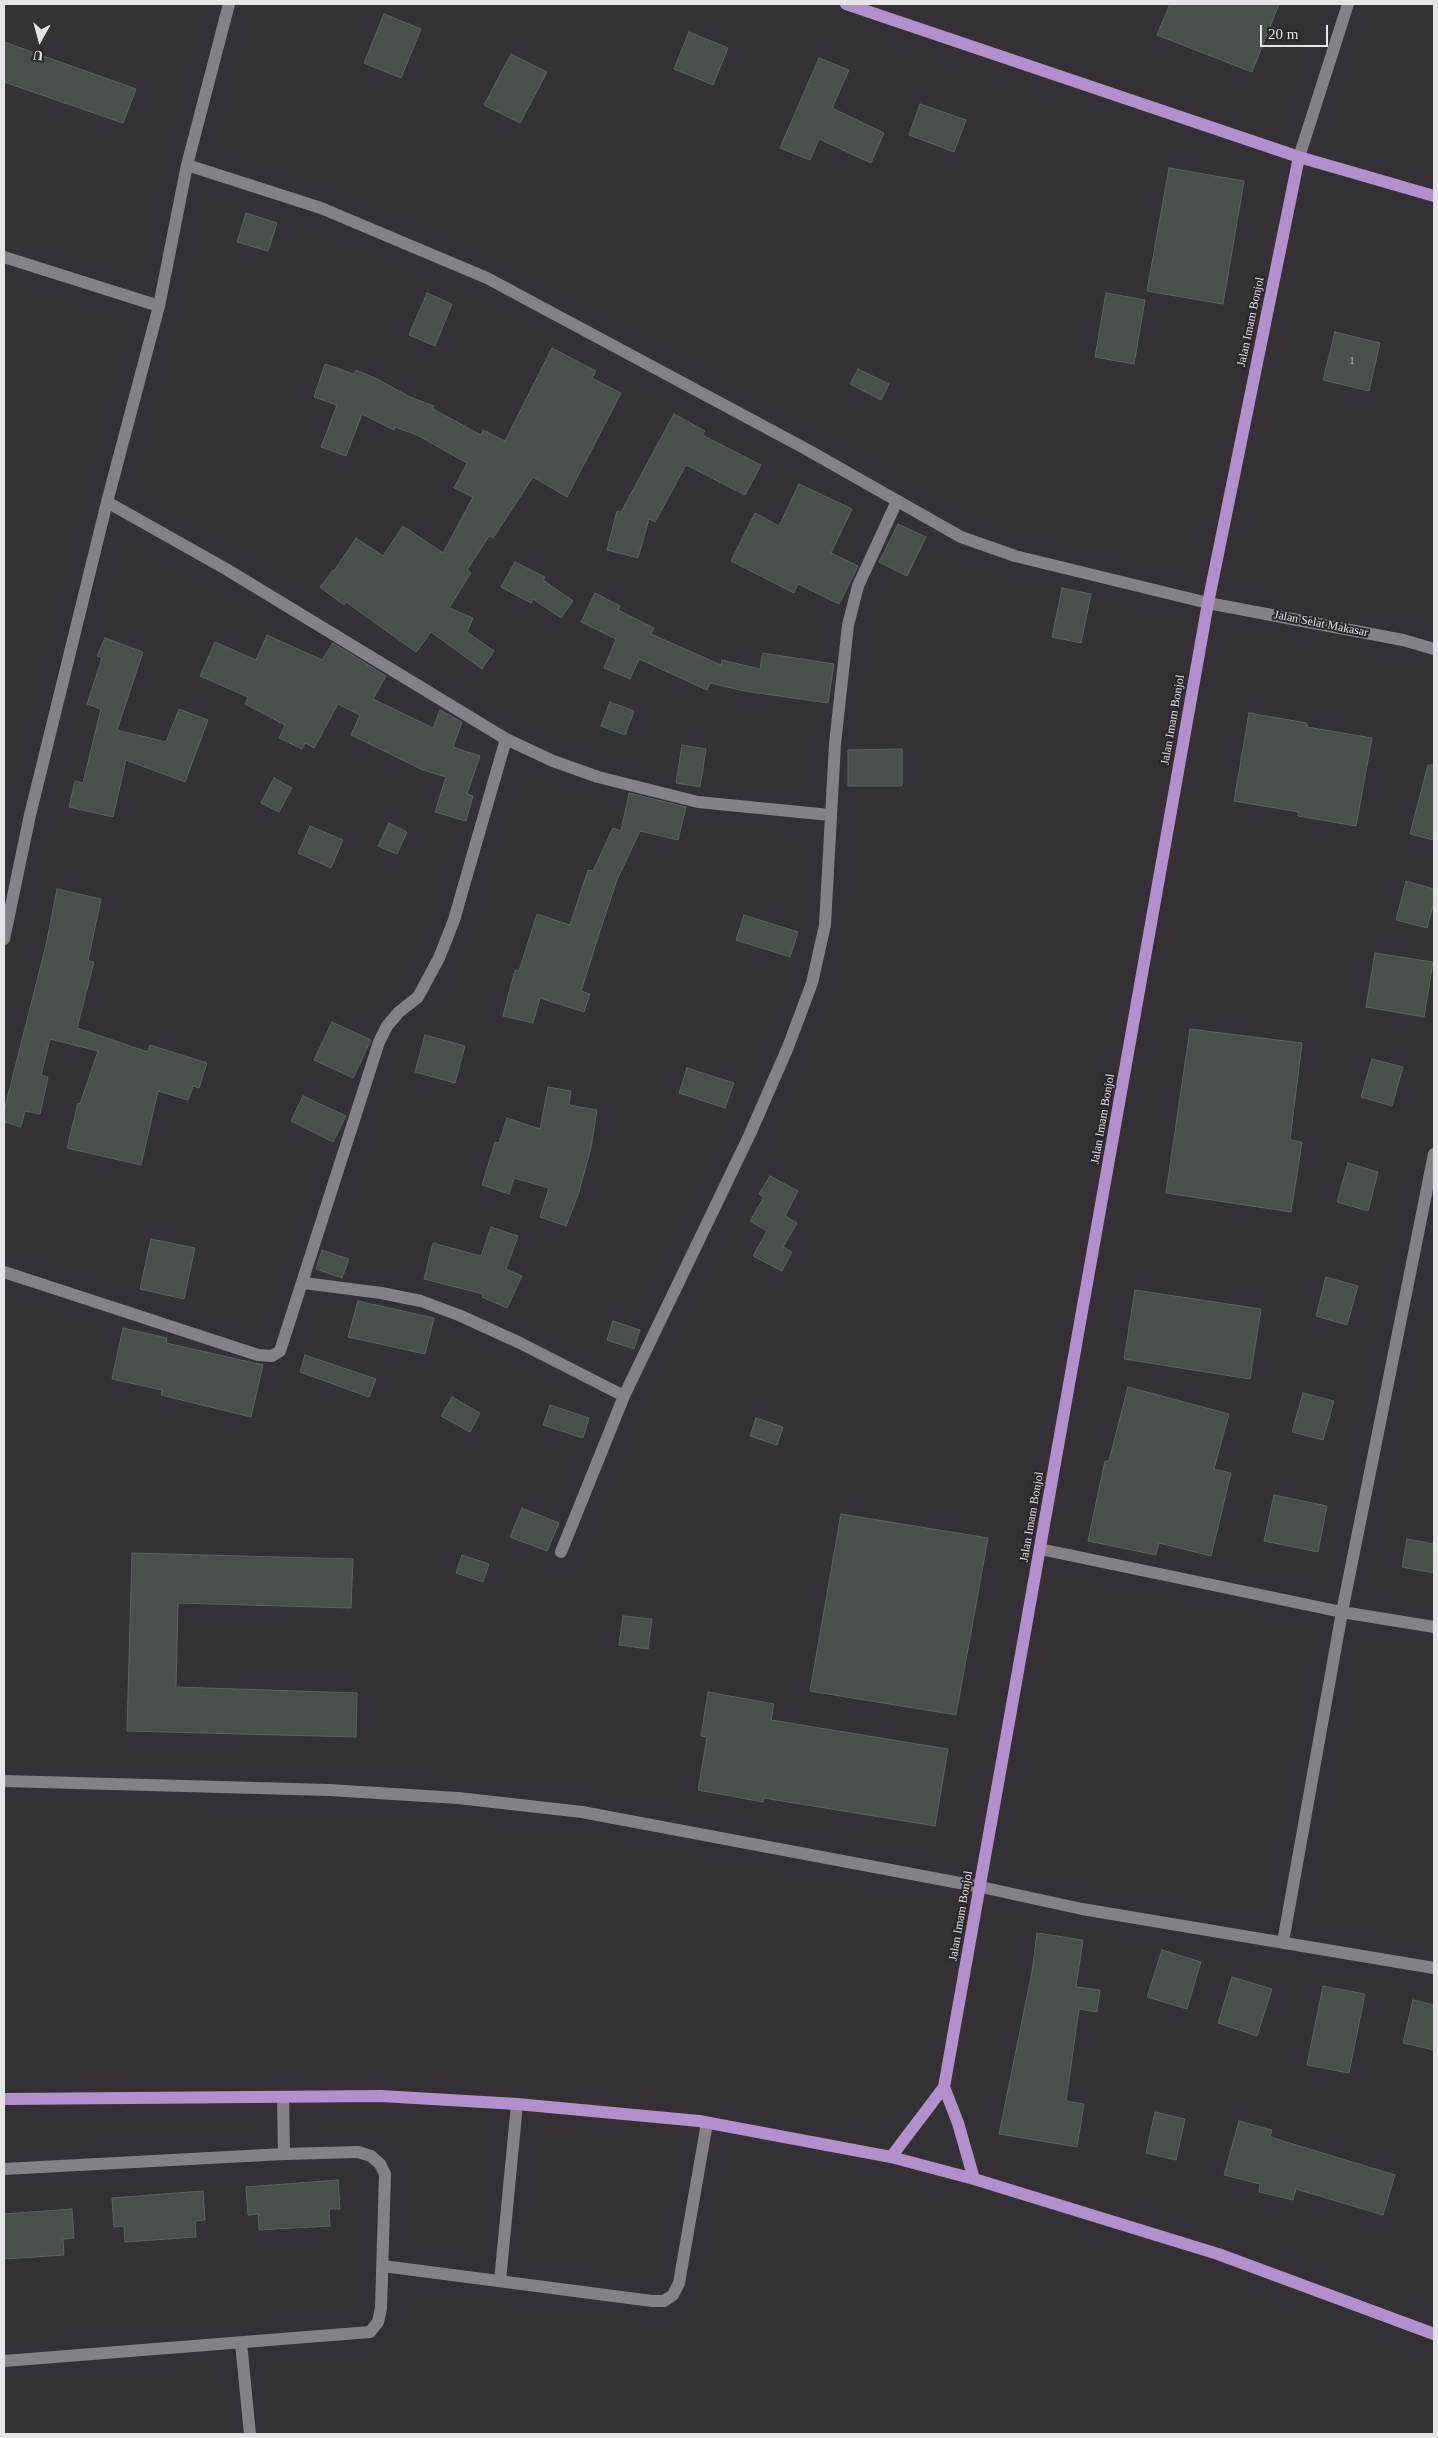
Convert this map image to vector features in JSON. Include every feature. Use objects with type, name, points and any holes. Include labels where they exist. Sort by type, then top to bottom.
[{"type":"main road","points":[[846,4],[1299,157],[1434,196]]},
{"type":"main road","name":"Jalan Imam Bonjol","points":[[944,2088],[1208,603],[1299,157]]},
{"type":"main road","points":[[891,2157],[944,2088]]},
{"type":"main road","points":[[944,2088],[958,2123],[974,2179]]},
{"type":"main road","points":[[4,2100],[381,2096],[517,2104],[707,2123],[891,2157],[974,2179],[1218,2254],[1434,2334]]},
{"type":"street","points":[[4,939],[30,815],[107,502],[158,306],[187,165],[229,4]]},
{"type":"street","points":[[1299,157],[1348,4]]},
{"type":"street","name":"Jalan Selat Makasar","points":[[187,165],[321,208],[487,278],[961,537],[1015,556],[1208,603],[1394,638],[1434,649]]},
{"type":"street","points":[[4,257],[158,306]]},
{"type":"street","points":[[561,1552],[624,1396],[750,1134],[788,1047],[812,983],[825,925],[835,744],[848,625],[858,586],[897,501]]},
{"type":"street","points":[[107,502],[226,569],[506,739],[552,761],[598,777],[698,802],[830,815]]},
{"type":"street","points":[[4,1272],[245,1351],[272,1356],[280,1351],[304,1283],[337,1170],[380,1042],[387,1026],[399,1012],[418,997],[454,920],[506,739]]},
{"type":"street","points":[[1283,1942],[1342,1612],[1434,1154]]},
{"type":"street","points":[[304,1283],[381,1293],[421,1301],[461,1316],[520,1343],[624,1396]]},
{"type":"street","points":[[1040,1550],[1342,1612],[1434,1627]]},
{"type":"street","points":[[4,1781],[329,1790],[458,1798],[582,1812],[981,1887],[1082,1909],[1434,1968]]},
{"type":"street","points":[[283,2097],[284,2154]]},
{"type":"street","points":[[500,2281],[517,2104]]},
{"type":"street","points":[[383,2266],[664,2301],[673,2295],[680,2283],[707,2123]]},
{"type":"street","points":[[4,2169],[284,2154],[358,2152],[371,2156],[380,2164],[385,2174],[381,2308],[378,2322],[370,2332],[4,2361]]},
{"type":"street","points":[[241,2343],[250,2434]]},
{"type":"building","points":[[1170,4],[1279,4],[1252,72],[1157,35]]},
{"type":"building","points":[[384,14],[421,29],[401,78],[364,63]]},
{"type":"building","points":[[689,32],[728,48],[713,85],[674,69]]},
{"type":"building","points":[[4,42],[136,89],[123,123],[4,82]]},
{"type":"building","points":[[511,54],[547,72],[520,123],[484,105]]},
{"type":"building","points":[[819,58],[849,70],[832,108],[884,133],[871,163],[819,139],[810,160],[780,148]]},
{"type":"building","points":[[920,104],[966,120],[954,152],[909,135]]},
{"type":"building","points":[[1169,168],[1244,181],[1223,304],[1147,291]]},
{"type":"building","points":[[246,213],[277,223],[268,251],[237,242]]},
{"type":"building","points":[[427,293],[452,304],[435,346],[409,335]]},
{"type":"building","points":[[1106,293],[1145,300],[1134,364],[1095,357]]},
{"type":"building","points":[[1335,332],[1380,343],[1369,391],[1323,380]]},
{"type":"building","points":[[552,348],[596,371],[592,378],[621,393],[567,497],[533,477],[493,538],[489,536],[467,570],[471,573],[449,608],[473,618],[467,632],[494,651],[482,669],[431,632],[416,652],[346,602],[344,605],[320,587],[334,571],[356,538],[383,556],[403,526],[443,553],[473,497],[454,488],[467,463],[417,435],[395,427],[394,430],[362,414],[346,456],[321,447],[337,405],[314,397],[325,364],[354,374],[356,370],[410,397],[434,406],[433,409],[481,435],[483,430],[505,441]]},
{"type":"building","points":[[858,369],[889,384],[881,400],[850,384]]},
{"type":"building","points":[[674,414],[705,431],[702,435],[761,465],[745,495],[686,465],[655,522],[649,519],[638,558],[607,550],[617,511],[621,512]]},
{"type":"building","points":[[799,484],[852,509],[831,553],[858,566],[839,604],[798,584],[794,593],[731,561],[755,513],[779,526]]},
{"type":"building","points":[[898,524],[926,537],[907,576],[879,562]]},
{"type":"building","points":[[515,562],[545,577],[543,580],[573,601],[561,618],[533,599],[531,603],[501,587]]},
{"type":"building","points":[[1062,588],[1091,594],[1081,643],[1052,637]]},
{"type":"building","points":[[595,593],[620,606],[618,610],[654,628],[651,634],[721,665],[722,660],[760,669],[763,653],[834,664],[828,703],[744,691],[710,683],[707,690],[639,659],[630,679],[604,668],[616,639],[581,622]]},
{"type":"building","points":[[267,635],[322,660],[333,643],[386,676],[373,699],[433,728],[440,710],[462,722],[453,747],[480,756],[467,794],[473,796],[466,821],[435,812],[446,777],[423,770],[351,735],[360,715],[338,704],[314,748],[305,743],[302,749],[279,738],[285,725],[245,704],[248,697],[200,676],[215,642],[256,660]]},
{"type":"building","points":[[105,638],[143,652],[117,730],[166,742],[179,709],[208,720],[185,782],[126,760],[113,817],[69,807],[75,781],[83,783],[101,709],[87,704],[102,658],[97,656]]},
{"type":"building","points":[[610,702],[634,711],[625,735],[601,726]]},
{"type":"building","points":[[1249,713],[1307,723],[1307,727],[1372,738],[1356,826],[1298,816],[1299,812],[1234,801]]},
{"type":"building","points":[[682,745],[706,749],[700,787],[676,783]]},
{"type":"building","points":[[902,749],[902,786],[848,786],[848,750]]},
{"type":"building","points":[[1428,765],[1434,765],[1434,840],[1410,834]]},
{"type":"building","points":[[274,778],[292,788],[279,812],[261,803]]},
{"type":"building","points":[[629,793],[686,807],[678,840],[640,831],[617,880],[581,991],[590,994],[584,1012],[540,998],[533,1023],[503,1016],[515,970],[519,971],[537,914],[570,925],[588,870],[593,871],[613,828],[621,831]]},
{"type":"building","points":[[389,823],[407,832],[397,854],[378,846]]},
{"type":"building","points":[[310,826],[343,840],[331,868],[298,853]]},
{"type":"building","points":[[1406,881],[1434,889],[1434,902],[1427,928],[1396,920]]},
{"type":"building","points":[[57,889],[101,899],[88,961],[94,962],[77,1028],[148,1052],[150,1045],[207,1063],[199,1088],[193,1086],[188,1100],[158,1091],[141,1165],[67,1148],[78,1103],[80,1104],[98,1051],[50,1039],[41,1075],[48,1077],[40,1114],[25,1111],[21,1127],[4,1122],[4,1111],[46,945]]},
{"type":"building","points":[[744,915],[798,932],[790,957],[736,940]]},
{"type":"building","points":[[1375,953],[1433,962],[1424,1017],[1366,1007]]},
{"type":"building","points":[[332,1022],[371,1040],[353,1078],[314,1060]]},
{"type":"building","points":[[1190,1029],[1302,1043],[1290,1140],[1302,1142],[1291,1212],[1166,1193]]},
{"type":"building","points":[[425,1035],[465,1046],[455,1083],[415,1072]]},
{"type":"building","points":[[1372,1059],[1403,1067],[1392,1106],[1361,1097]]},
{"type":"building","points":[[687,1068],[734,1083],[725,1108],[679,1093]]},
{"type":"building","points":[[548,1087],[571,1091],[569,1105],[597,1110],[591,1148],[578,1195],[566,1226],[540,1217],[549,1188],[514,1178],[509,1194],[482,1185],[495,1142],[499,1143],[507,1118],[540,1129]]},
{"type":"building","points":[[303,1096],[346,1116],[333,1142],[291,1121]]},
{"type":"building","points":[[1348,1163],[1378,1172],[1368,1211],[1337,1202]]},
{"type":"building","points":[[770,1176],[798,1191],[785,1216],[797,1223],[783,1247],[792,1252],[782,1271],[753,1256],[767,1231],[750,1221],[764,1197],[759,1194]]},
{"type":"building","points":[[491,1227],[518,1236],[506,1269],[522,1276],[507,1308],[482,1297],[483,1294],[424,1279],[433,1243],[481,1256]]},
{"type":"building","points":[[151,1239],[195,1248],[184,1299],[140,1289]]},
{"type":"building","points":[[322,1250],[349,1259],[342,1278],[316,1269]]},
{"type":"building","points":[[1326,1277],[1358,1286],[1347,1325],[1316,1316]]},
{"type":"building","points":[[1135,1290],[1261,1309],[1250,1379],[1124,1359]]},
{"type":"building","points":[[358,1301],[434,1318],[425,1354],[348,1337]]},
{"type":"building","points":[[613,1321],[640,1330],[634,1349],[607,1340]]},
{"type":"building","points":[[123,1328],[167,1338],[166,1343],[263,1365],[251,1417],[161,1395],[162,1390],[112,1379]]},
{"type":"building","points":[[305,1355],[376,1379],[369,1397],[300,1372]]},
{"type":"building","points":[[1128,1387],[1229,1414],[1214,1469],[1231,1473],[1211,1556],[1159,1543],[1156,1555],[1088,1541],[1105,1461],[1109,1461]]},
{"type":"building","points":[[1303,1393],[1334,1401],[1323,1440],[1292,1432]]},
{"type":"building","points":[[452,1397],[480,1413],[470,1432],[441,1416]]},
{"type":"building","points":[[550,1405],[589,1418],[583,1438],[543,1425]]},
{"type":"building","points":[[756,1418],[783,1427],[777,1445],[750,1436]]},
{"type":"building","points":[[1274,1495],[1327,1506],[1318,1552],[1264,1541]]},
{"type":"building","points":[[522,1508],[559,1523],[547,1551],[510,1537]]},
{"type":"building","points":[[841,1514],[988,1538],[956,1715],[810,1691]]},
{"type":"building","points":[[1407,1539],[1434,1544],[1434,1573],[1402,1567]]},
{"type":"building","points":[[132,1553],[353,1559],[351,1608],[178,1603],[176,1687],[357,1693],[356,1737],[127,1731]]},
{"type":"building","points":[[462,1555],[489,1564],[483,1582],[456,1573]]},
{"type":"building","points":[[623,1616],[652,1619],[648,1649],[619,1645]]},
{"type":"building","points":[[708,1692],[774,1704],[771,1720],[948,1749],[935,1826],[764,1798],[763,1802],[698,1790],[707,1737],[701,1736]]},
{"type":"building","points":[[1037,1933],[1083,1940],[1076,1987],[1100,1990],[1097,2012],[1079,2009],[1066,2101],[1084,2104],[1077,2147],[999,2134],[1032,1972]]},
{"type":"building","points":[[1162,1950],[1201,1962],[1187,2009],[1147,1997]]},
{"type":"building","points":[[1232,1977],[1272,1989],[1257,2036],[1218,2023]]},
{"type":"building","points":[[1323,1986],[1365,1994],[1349,2073],[1307,2065]]},
{"type":"building","points":[[1413,2000],[1434,2005],[1434,2050],[1403,2043]]},
{"type":"building","points":[[1155,2112],[1185,2119],[1176,2160],[1146,2153]]},
{"type":"building","points":[[1239,2121],[1272,2130],[1270,2137],[1395,2175],[1383,2215],[1296,2189],[1293,2200],[1259,2192],[1260,2184],[1224,2175]]},
{"type":"building","points":[[338,2180],[340,2209],[329,2209],[330,2226],[259,2230],[258,2214],[248,2215],[246,2187]]},
{"type":"building","points":[[203,2191],[205,2220],[195,2221],[196,2237],[125,2242],[124,2226],[114,2227],[112,2198]]},
{"type":"building","points":[[72,2209],[74,2238],[63,2239],[64,2255],[4,2259],[4,2214]]}]
